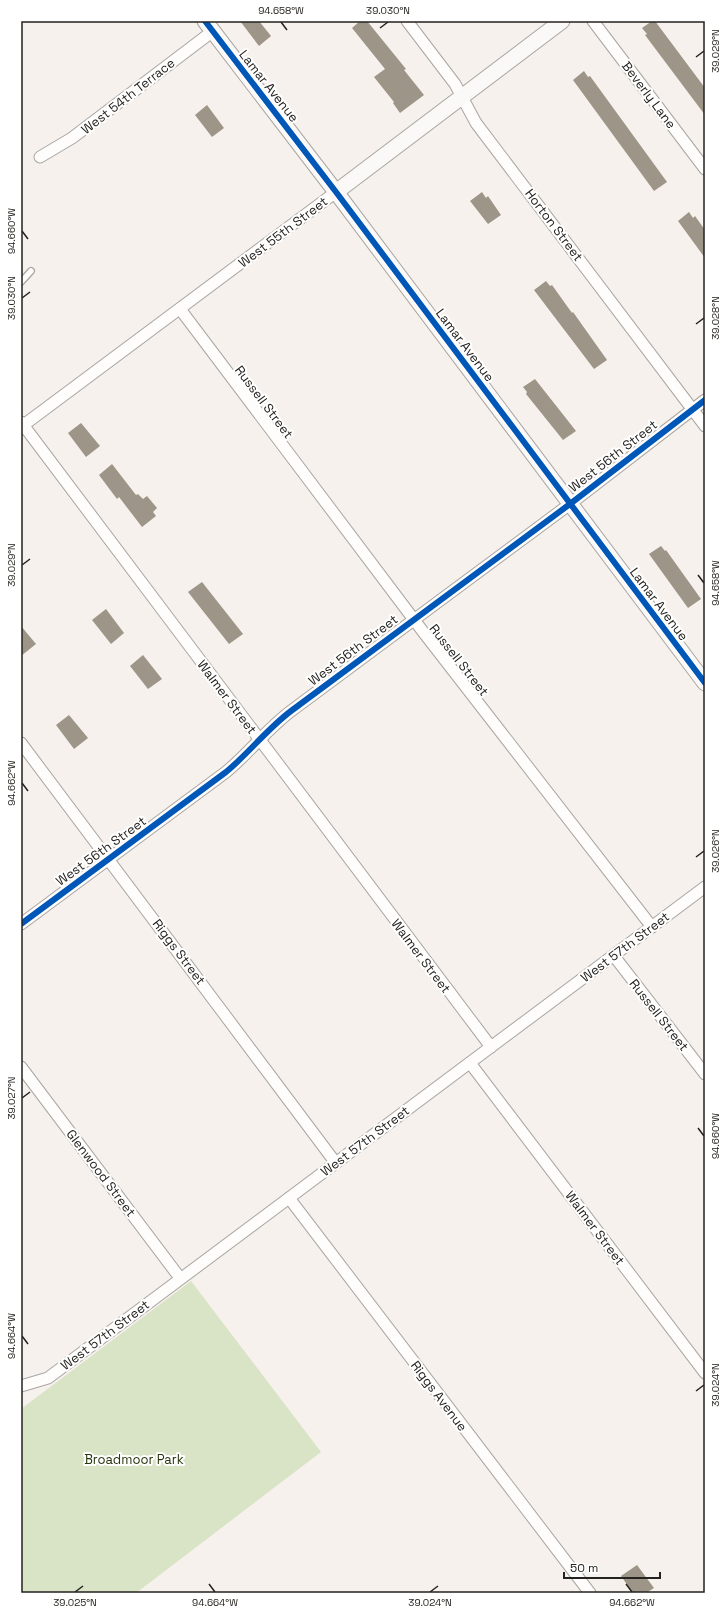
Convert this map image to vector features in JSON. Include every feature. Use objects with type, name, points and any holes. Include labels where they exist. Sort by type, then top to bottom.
[{"type":"street","name":"Horton Street","points":[[407,21],[455,84],[476,123],[705,426]]},
{"type":"street","name":"West 55th Street","points":[[22,425],[336,192],[562,21]]},
{"type":"street","name":"Beverly Lane","points":[[593,21],[705,168]]},
{"type":"street","name":"West 54th Terrace","points":[[40,157],[72,138],[209,26]]},
{"type":"street","name":"Lamar Avenue","points":[[209,26],[336,192],[705,684]]},
{"type":"street","name":"Russell Street","points":[[180,308],[414,618],[652,927]]},
{"type":"street","name":"West 56th Street","points":[[21,924],[226,772],[274,723],[570,504],[705,400]]},
{"type":"street","name":"Walmer Street","points":[[22,425],[491,1047]]},
{"type":"street","name":"Riggs Street","points":[[21,743],[110,859],[335,1162]]},
{"type":"street","name":"West 57th Street","points":[[21,1386],[48,1378],[335,1162],[705,887]]},
{"type":"street","name":"Russell Street","points":[[614,956],[705,1074]]},
{"type":"street","name":"Walmer Street","points":[[470,1063],[705,1371]]},
{"type":"street","name":"Glenwood Street","points":[[21,1067],[180,1278]]},
{"type":"street","name":"Riggs Avenue","points":[[289,1198],[590,1593]]},
{"type":"lane","points":[[21,282],[31,271]]},
{"type":"green space","name":"Broadmoor Park","points":[[191,1281],[321,1452],[136,1593],[21,1593],[21,1409]]},
{"type":"building","points":[[240,21],[259,21],[271,36],[259,46]]},
{"type":"building","points":[[360,21],[367,21],[406,69],[404,70],[424,95],[400,113],[393,103],[394,102],[374,77],[385,69],[352,28]]},
{"type":"building","points":[[652,21],[655,21],[705,88],[705,115],[645,35],[647,34],[642,28]]},
{"type":"building","points":[[584,71],[588,77],[590,76],[667,182],[654,191],[573,80]]},
{"type":"building","points":[[207,105],[224,128],[212,137],[195,115]]},
{"type":"building","points":[[482,192],[486,198],[488,196],[501,215],[488,224],[470,201]]},
{"type":"building","points":[[689,212],[693,218],[695,216],[705,230],[705,258],[678,221]]},
{"type":"building","points":[[546,281],[550,286],[552,285],[572,313],[573,312],[607,360],[594,369],[534,290]]},
{"type":"building","points":[[535,379],[576,431],[563,440],[526,394],[527,392],[523,387]]},
{"type":"building","points":[[81,423],[100,446],[86,457],[68,433]]},
{"type":"building","points":[[112,464],[136,495],[138,494],[143,499],[147,496],[157,508],[153,512],[156,516],[142,527],[119,497],[117,499],[99,475]]},
{"type":"building","points":[[661,546],[665,551],[666,550],[701,599],[688,608],[649,554]]},
{"type":"building","points":[[202,582],[243,634],[229,644],[188,592]]},
{"type":"building","points":[[106,609],[124,633],[111,644],[92,620]]},
{"type":"building","points":[[21,626],[36,644],[21,656]]},
{"type":"building","points":[[143,655],[162,679],[148,689],[130,666]]},
{"type":"building","points":[[69,715],[88,738],[74,749],[56,725]]},
{"type":"building","points":[[637,1565],[654,1588],[646,1593],[633,1593],[621,1576]]},
{"type":"cycle path","points":[[205,21],[336,192],[705,683]]},
{"type":"cycle path","points":[[21,924],[226,772],[274,725],[291,711],[570,504],[705,400]]}]
